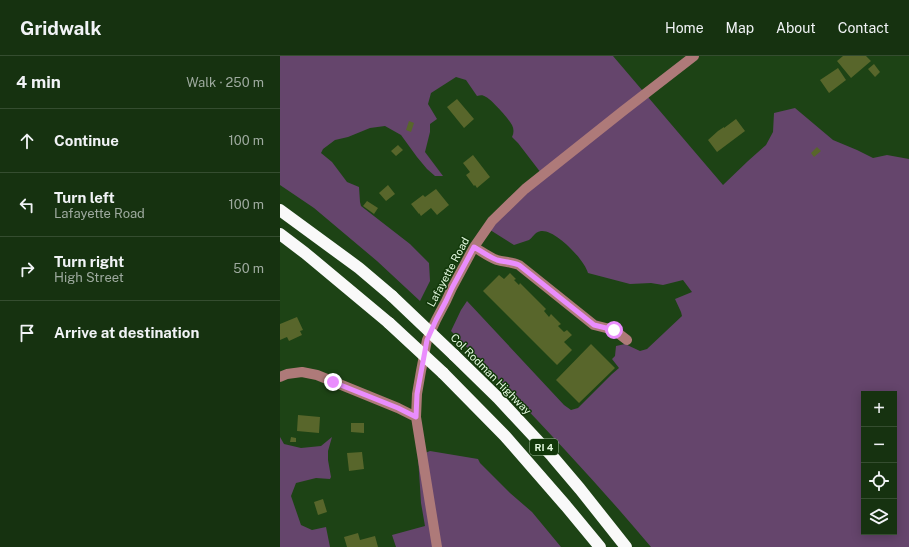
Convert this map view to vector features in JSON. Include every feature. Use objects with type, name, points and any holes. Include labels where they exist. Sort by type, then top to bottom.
[{"type":"highway","name":"Col Rodman Highway","points":[[280,210],[359,268],[392,296],[454,355],[552,456],[626,547]]},
{"type":"highway","name":"RI 4","points":[[280,234],[389,323],[443,373],[505,436],[600,547]]},
{"type":"street","name":"Lafayette Road","points":[[437,547],[416,417],[417,394],[427,340],[452,288],[474,247],[492,221],[525,189],[694,56]]},
{"type":"street","points":[[474,247],[496,259],[519,265],[594,325],[614,330],[627,340]]},
{"type":"street","points":[[280,377],[287,374],[302,372],[317,375],[398,408],[416,417]]},
{"type":"shaded area","points":[[280,56],[613,56],[723,185],[766,145],[773,132],[774,113],[795,108],[833,140],[873,158],[887,155],[909,159],[909,547],[651,547],[603,491],[553,437],[451,331],[467,301],[564,405],[571,410],[578,408],[619,368],[612,359],[615,356],[616,346],[625,344],[640,351],[647,349],[682,316],[675,299],[692,292],[683,280],[663,285],[651,283],[630,284],[588,273],[581,260],[568,246],[554,235],[547,232],[538,232],[529,240],[514,245],[487,228],[541,173],[512,137],[513,128],[508,119],[489,99],[481,95],[477,96],[466,80],[456,77],[431,93],[428,104],[437,119],[430,124],[430,132],[425,152],[443,176],[435,176],[417,157],[401,135],[385,126],[370,128],[348,137],[335,140],[323,149],[321,153],[332,162],[347,182],[359,187],[361,206],[410,244],[429,263],[430,281],[420,301],[377,261],[314,208],[280,185]]},
{"type":"shaded area","points":[[280,437],[284,444],[301,448],[321,446],[332,437],[328,451],[330,479],[316,478],[296,483],[291,496],[301,525],[312,530],[326,527],[330,547],[280,547]]},
{"type":"shaded area","points":[[430,451],[478,459],[480,463],[510,493],[532,512],[561,547],[396,547],[392,535],[425,526],[421,503],[418,456]]},
{"type":"building","points":[[843,56],[866,56],[871,61],[851,78],[837,61]]},
{"type":"building","points":[[874,64],[880,72],[875,77],[868,69]]},
{"type":"building","points":[[838,68],[846,80],[829,93],[820,80]]},
{"type":"building","points":[[457,99],[474,119],[464,128],[447,107]]},
{"type":"building","points":[[736,119],[745,131],[717,152],[708,140]]},
{"type":"building","points":[[409,121],[414,123],[411,132],[406,130]]},
{"type":"building","points":[[398,145],[403,150],[396,156],[391,151]]},
{"type":"building","points":[[817,147],[821,151],[814,157],[811,153]]},
{"type":"building","points":[[473,155],[490,177],[477,188],[466,175],[470,172],[463,163]]},
{"type":"building","points":[[388,185],[395,194],[386,201],[379,193]]},
{"type":"building","points":[[436,189],[449,205],[437,215],[431,208],[421,216],[411,204],[423,195],[425,197]]},
{"type":"building","points":[[367,201],[378,208],[374,214],[363,206]]},
{"type":"building","points":[[510,273],[519,285],[520,283],[546,309],[544,311],[549,317],[551,314],[561,324],[558,326],[564,332],[567,330],[572,335],[564,342],[572,350],[557,365],[483,291],[499,275],[504,279]]},
{"type":"building","points":[[297,317],[303,330],[300,331],[302,335],[289,341],[287,337],[280,340],[280,324]]},
{"type":"building","points":[[591,344],[615,368],[579,403],[556,380]]},
{"type":"building","points":[[298,415],[320,417],[319,433],[297,431]]},
{"type":"building","points":[[351,423],[364,423],[364,433],[351,432]]},
{"type":"building","points":[[291,437],[296,438],[296,442],[290,442]]},
{"type":"building","points":[[362,452],[364,469],[349,471],[347,453]]},
{"type":"building","points":[[323,499],[327,512],[318,515],[314,502]]},
{"type":"building","points":[[358,533],[360,540],[375,536],[378,547],[347,547],[344,537]]},
{"type":"route","points":[[333,382],[398,408],[416,417],[417,394],[427,340],[474,247],[496,259],[519,265],[594,325],[614,330]]}]
